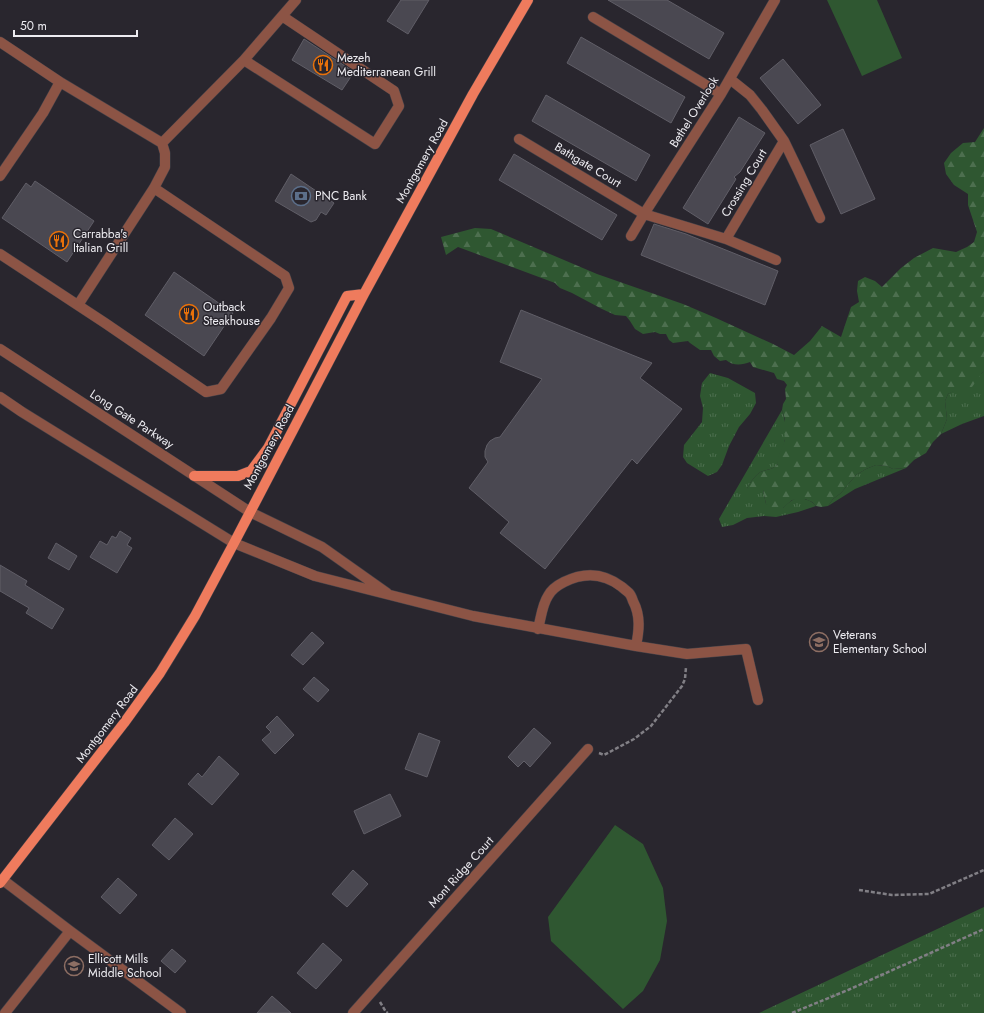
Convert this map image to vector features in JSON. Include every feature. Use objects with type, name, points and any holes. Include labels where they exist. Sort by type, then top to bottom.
[{"type":"main road","name":"Montgomery Road","points":[[1,881],[124,723],[160,673],[195,616],[364,294],[473,94],[528,0]]},
{"type":"main road","points":[[194,476],[238,476],[251,470],[268,448],[347,296],[364,294]]},
{"type":"street","points":[[162,143],[244,60],[296,0]]},
{"type":"street","name":"Bethel Overlook","points":[[631,236],[721,94],[775,0]]},
{"type":"street","points":[[244,60],[374,144],[399,106],[394,91],[282,16]]},
{"type":"street","points":[[593,17],[721,94]]},
{"type":"street","points":[[0,42],[60,82],[162,143],[165,153],[165,167],[154,188],[78,306]]},
{"type":"street","name":"Crossing Court","points":[[730,79],[750,96],[762,110],[784,142],[820,218]]},
{"type":"street","points":[[0,176],[43,113],[60,82]]},
{"type":"street","name":"Bathgate Court","points":[[519,139],[644,214]]},
{"type":"street","name":"Crossing Court","points":[[726,239],[784,142]]},
{"type":"street","points":[[0,254],[206,392],[221,389],[271,318],[289,288],[285,276],[154,188]]},
{"type":"street","points":[[644,214],[726,239],[776,260]]},
{"type":"street","name":"Long Gate Parkway","points":[[0,349],[250,512],[322,547],[392,596]]},
{"type":"street","points":[[0,397],[234,543],[315,576],[473,616],[636,646],[687,654],[746,650],[758,700]]},
{"type":"street","points":[[538,629],[546,599],[558,585],[573,578],[587,575],[602,577],[617,584],[630,594],[636,606],[639,618],[636,646]]},
{"type":"street","name":"Mont Ridge Court","points":[[353,1013],[588,749]]},
{"type":"street","points":[[1,881],[181,1013]]},
{"type":"street","points":[[5,1013],[70,931]]},
{"type":"path","points":[[588,749],[604,755],[640,735],[650,726],[682,686],[685,680],[686,667]]},
{"type":"path","points":[[859,890],[892,895],[929,894],[984,870]]},
{"type":"path","points":[[792,1013],[848,990],[984,929]]},
{"type":"green space","points":[[827,0],[877,0],[902,58],[862,76]]},
{"type":"green space","points":[[984,128],[984,371],[968,391],[956,390],[948,394],[945,401],[947,419],[941,434],[933,442],[926,453],[914,460],[906,468],[893,469],[887,466],[876,465],[866,469],[856,475],[828,506],[816,506],[812,502],[805,499],[792,500],[783,508],[773,509],[766,504],[763,490],[755,492],[747,488],[758,474],[778,464],[777,459],[785,440],[785,419],[782,410],[786,399],[785,389],[787,385],[784,381],[777,379],[774,373],[753,367],[750,362],[738,364],[726,360],[720,361],[714,356],[711,350],[700,350],[688,341],[673,343],[669,340],[666,334],[655,332],[643,334],[635,329],[626,316],[615,315],[602,309],[560,288],[555,283],[458,247],[446,255],[441,237],[475,228],[491,229],[597,274],[683,304],[773,344],[794,355],[810,341],[822,326],[841,337],[851,307],[859,302],[857,291],[858,281],[865,277],[875,281],[882,287],[901,268],[914,258],[933,248],[956,252],[974,242],[977,232],[968,205],[968,194],[954,185],[946,174],[944,163],[951,153],[963,143],[975,142]]},
{"type":"green space","points":[[984,371],[984,416],[941,434],[947,419],[945,401],[948,394]]},
{"type":"green space","points":[[710,373],[728,378],[755,393],[756,403],[750,414],[739,427],[729,446],[722,465],[717,472],[708,476],[687,463],[683,457],[684,445],[702,422],[703,408],[700,396],[702,383]]},
{"type":"green space","points":[[782,410],[786,436],[778,464],[758,474],[747,488],[763,490],[766,504],[783,508],[794,499],[801,499],[808,500],[816,506],[776,517],[764,516],[747,518],[733,525],[722,527],[719,519]]},
{"type":"green space","points":[[876,465],[887,466],[893,469],[906,468],[855,489],[828,506],[856,475]]},
{"type":"green space","points":[[615,825],[643,844],[663,888],[667,921],[660,960],[643,991],[623,1009],[551,941],[548,917]]},
{"type":"green space","points":[[984,907],[984,1013],[759,1013]]},
{"type":"building","points":[[401,0],[429,0],[408,34],[387,21]]},
{"type":"building","points":[[608,0],[667,0],[724,33],[709,59]]},
{"type":"building","points":[[581,37],[685,97],[671,123],[567,63]]},
{"type":"building","name":"Mezeh Mediterranean Grill","points":[[304,39],[354,72],[342,90],[292,60]]},
{"type":"building","points":[[783,59],[821,105],[798,124],[760,78]]},
{"type":"building","points":[[546,95],[650,155],[636,181],[532,121]]},
{"type":"building","points":[[739,117],[765,133],[740,172],[734,177],[736,179],[708,224],[683,208]]},
{"type":"building","points":[[843,129],[875,199],[841,214],[810,145]]},
{"type":"building","points":[[514,154],[617,215],[602,240],[499,180]]},
{"type":"building","name":"PNC Bank","points":[[291,174],[334,203],[326,215],[321,212],[316,220],[311,222],[275,201]]},
{"type":"building","name":"Carrabba's Italian Grill","points":[[35,181],[94,221],[67,262],[2,218],[26,183],[31,187]]},
{"type":"building","points":[[654,224],[686,234],[778,271],[765,305],[641,255]]},
{"type":"building","name":"Outback Steakhouse","points":[[174,272],[233,313],[204,356],[145,315]]},
{"type":"building","points":[[521,310],[652,363],[640,378],[682,409],[637,464],[632,459],[545,569],[500,533],[509,522],[469,488],[488,462],[485,457],[487,445],[490,441],[500,437],[542,379],[500,362]]},
{"type":"building","points":[[120,531],[131,538],[127,545],[132,548],[117,573],[90,557],[100,541],[107,545],[112,536],[116,538]]},
{"type":"building","points":[[56,543],[77,556],[69,570],[48,558]]},
{"type":"building","points":[[0,565],[27,581],[25,585],[64,609],[52,629],[26,613],[29,608],[0,591]]},
{"type":"building","points":[[312,632],[324,643],[303,665],[291,655]]},
{"type":"building","points":[[314,677],[329,690],[318,702],[303,689]]},
{"type":"building","points":[[277,716],[294,735],[275,754],[262,740],[271,732],[266,727]]},
{"type":"building","points":[[534,728],[551,743],[530,767],[524,761],[518,767],[508,757]]},
{"type":"building","points":[[419,733],[440,741],[427,777],[405,769]]},
{"type":"building","points":[[219,756],[239,774],[212,805],[188,784],[198,773],[202,777]]},
{"type":"building","points":[[390,794],[401,816],[364,834],[354,811]]},
{"type":"building","points":[[175,818],[193,834],[169,860],[152,845]]},
{"type":"building","points":[[353,870],[368,884],[347,907],[332,894]]},
{"type":"building","points":[[118,878],[137,895],[120,914],[101,897]]},
{"type":"building","points":[[323,943],[342,960],[316,989],[297,973]]},
{"type":"building","points":[[172,949],[186,961],[175,973],[161,961]]},
{"type":"building","points":[[272,996],[291,1013],[257,1013]]},
{"type":"place","name":"Mezeh Mediterranean Grill","points":[[323,65]]},
{"type":"place","name":"PNC Bank","points":[[301,196]]},
{"type":"place","name":"Carrabba's Italian Grill","points":[[59,241]]},
{"type":"place","name":"Outback Steakhouse","points":[[189,314]]},
{"type":"place","name":"Veterans Elementary School","points":[[819,642]]},
{"type":"place","name":"Ellicott Mills Middle School","points":[[74,966]]}]
